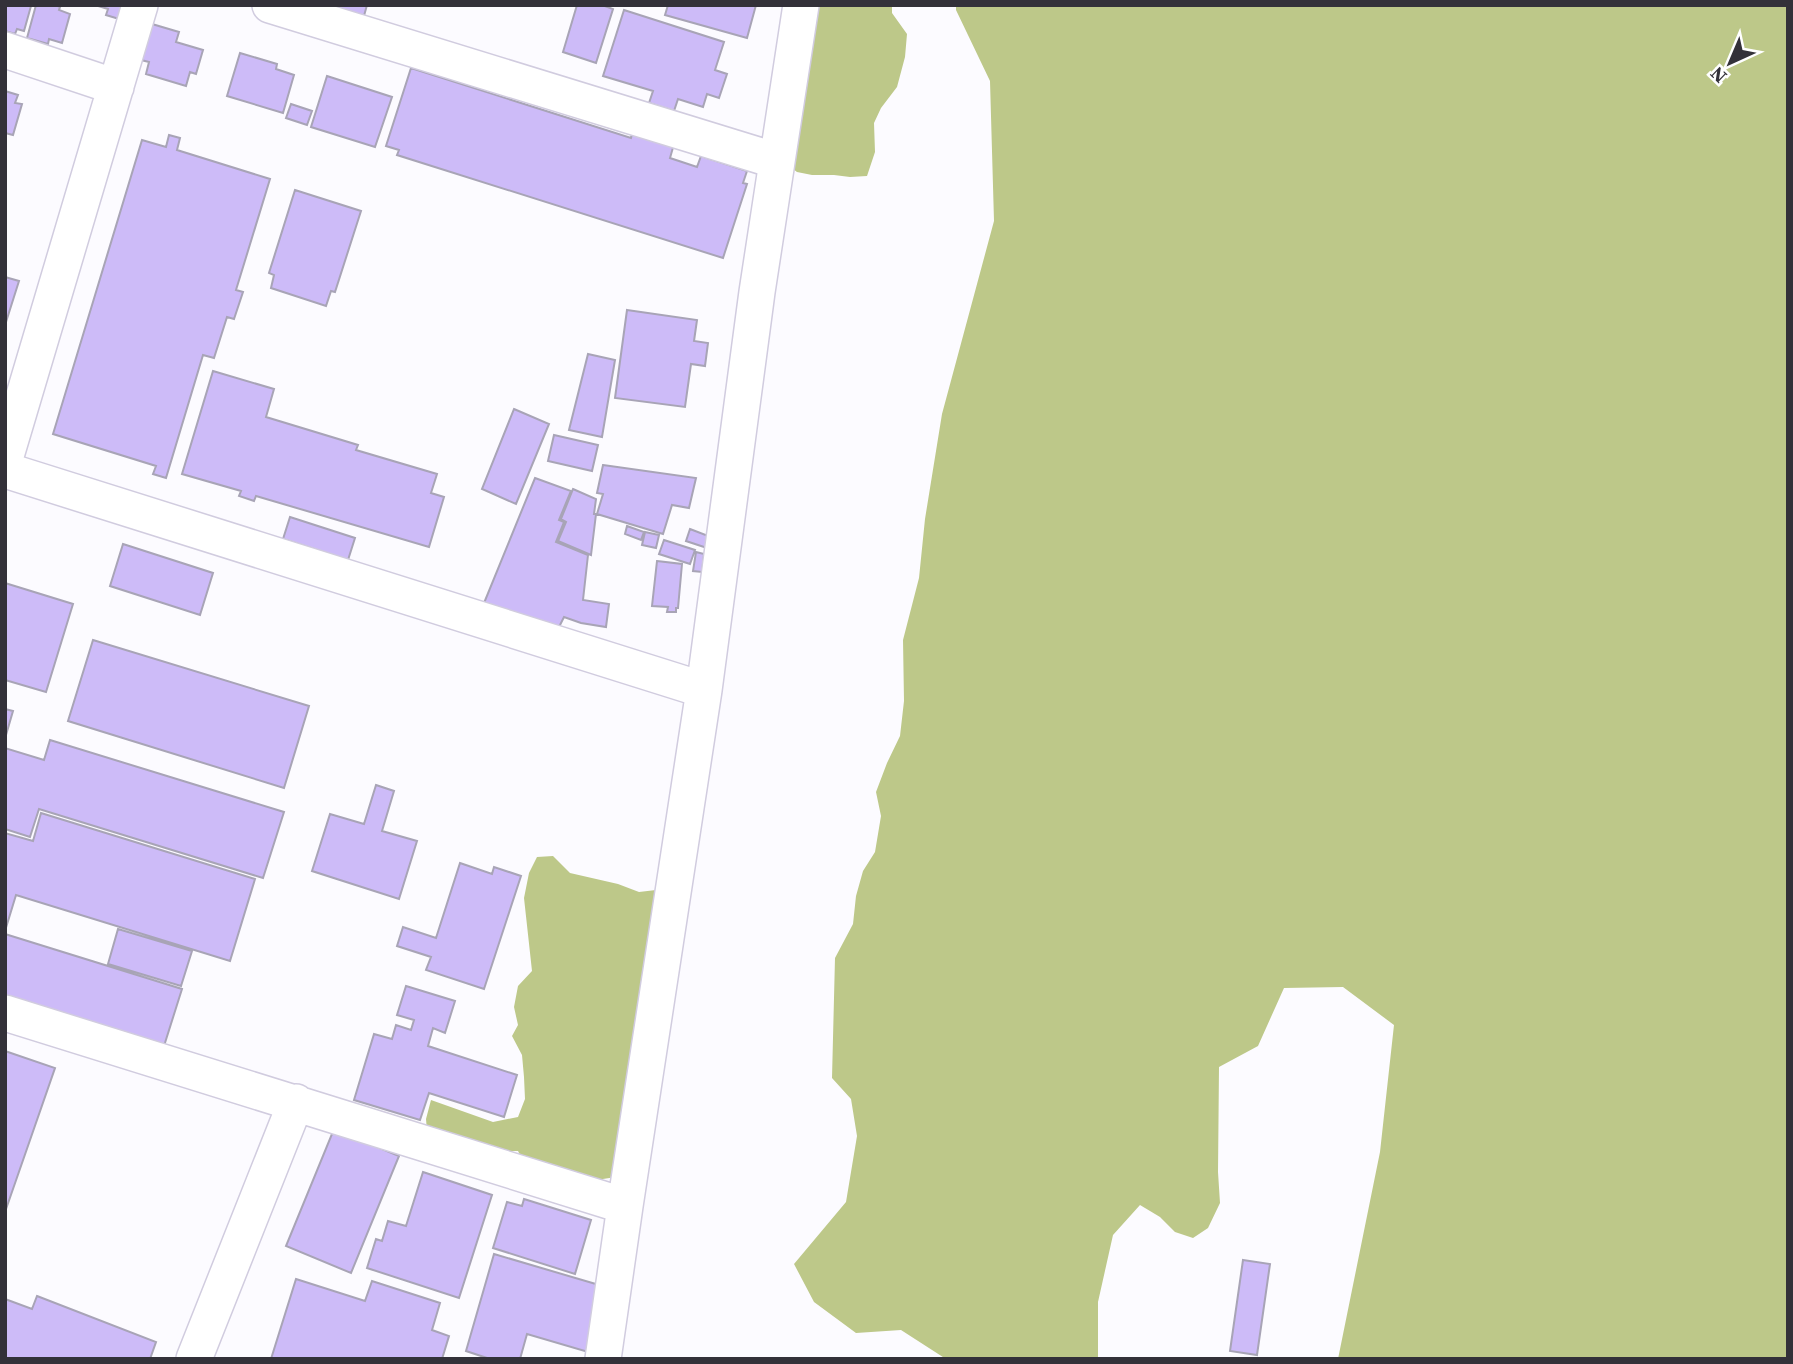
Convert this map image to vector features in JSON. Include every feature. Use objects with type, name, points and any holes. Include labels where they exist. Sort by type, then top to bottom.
[{"type":"street","points":[[5,459],[140,5]]},
{"type":"street","points":[[270,5],[777,161]]},
{"type":"street","points":[[603,1359],[704,690],[755,306],[800,5]]},
{"type":"street","points":[[5,50],[116,87]]},
{"type":"street","points":[[5,470],[704,690]]},
{"type":"street","points":[[5,1013],[625,1206]]},
{"type":"street","points":[[194,1359],[296,1102]]},
{"type":"green space","points":[[819,5],[892,5],[892,13],[907,34],[905,57],[897,87],[881,108],[874,123],[875,152],[867,176],[812,175],[797,172],[788,165],[795,124],[804,101],[800,82],[804,28],[819,11]]},
{"type":"green space","points":[[956,5],[1788,5],[1788,1359],[1338,1359],[1380,1152],[1394,1025],[1343,987],[1284,988],[1258,1046],[1219,1067],[1220,1203],[1208,1228],[1193,1238],[1175,1232],[1160,1217],[1140,1205],[1113,1235],[1098,1302],[1098,1359],[946,1359],[901,1330],[856,1333],[814,1302],[794,1264],[846,1202],[857,1136],[851,1099],[832,1078],[835,958],[853,924],[856,896],[863,871],[875,852],[881,816],[876,792],[900,736],[904,701],[903,640],[919,578],[925,519],[942,414],[994,221],[990,81]]},
{"type":"green space","points":[[553,856],[570,873],[618,884],[639,892],[656,890],[616,1177],[583,1182],[526,1167],[518,1151],[488,1151],[427,1131],[426,1119],[431,1100],[493,1122],[518,1117],[525,1099],[522,1055],[512,1036],[518,1025],[514,1007],[518,986],[532,971],[524,898],[529,873],[537,857]]},
{"type":"building","points":[[5,5],[31,6],[24,31],[17,29],[15,34],[5,31]]},
{"type":"building","points":[[36,5],[56,5],[60,7],[59,10],[70,14],[62,43],[49,39],[48,44],[27,38]]},
{"type":"building","points":[[95,5],[123,5],[119,19],[106,15],[108,9]]},
{"type":"building","points":[[306,5],[367,5],[362,23]]},
{"type":"building","points":[[577,5],[602,5],[613,9],[596,63],[563,52]]},
{"type":"building","points":[[668,5],[756,5],[747,38],[665,15]]},
{"type":"building","points":[[624,10],[724,42],[715,70],[727,74],[719,98],[707,94],[703,107],[678,99],[674,111],[649,103],[653,91],[603,76]]},
{"type":"building","points":[[152,24],[179,32],[176,42],[203,50],[196,74],[190,72],[186,86],[146,74],[149,62],[141,60]]},
{"type":"building","points":[[240,53],[277,64],[276,69],[294,75],[283,113],[227,96]]},
{"type":"building","points":[[411,68],[631,138],[633,131],[674,144],[670,158],[697,167],[701,156],[747,171],[743,183],[747,184],[723,258],[397,155],[399,150],[386,146]]},
{"type":"building","points":[[327,76],[392,97],[375,147],[311,127]]},
{"type":"building","points":[[5,91],[18,95],[15,103],[22,104],[13,135],[5,133]]},
{"type":"building","points":[[291,104],[312,111],[307,125],[286,118]]},
{"type":"building","points":[[169,135],[180,138],[177,150],[270,179],[236,290],[243,292],[234,319],[227,317],[214,358],[203,355],[166,478],[153,474],[156,466],[53,434],[142,140],[166,147]]},
{"type":"building","points":[[295,190],[361,211],[335,292],[331,291],[326,306],[271,288],[274,275],[269,273]]},
{"type":"building","points":[[5,277],[19,281],[6,322],[5,322]]},
{"type":"building","points":[[627,310],[697,320],[694,341],[708,343],[705,366],[691,364],[685,407],[615,398]]},
{"type":"building","points":[[588,354],[615,360],[602,437],[569,430]]},
{"type":"building","points":[[213,371],[274,389],[266,417],[358,445],[356,450],[437,474],[431,493],[444,497],[429,547],[256,496],[254,501],[239,496],[241,491],[182,474]]},
{"type":"building","points":[[514,409],[549,424],[516,504],[482,489]]},
{"type":"building","points":[[554,435],[598,445],[592,471],[548,461]]},
{"type":"building","points":[[603,465],[696,478],[689,508],[672,505],[663,534],[597,514],[603,494],[597,493]]},
{"type":"building","points":[[535,478],[571,491],[559,520],[564,522],[556,542],[588,555],[583,600],[609,604],[606,627],[564,617],[556,633],[482,608]]},
{"type":"building","points":[[573,489],[596,499],[591,555],[558,541],[566,522],[561,519]]},
{"type":"building","points":[[290,517],[355,538],[348,560],[283,539]]},
{"type":"building","points":[[627,526],[644,532],[641,540],[625,534]]},
{"type":"building","points":[[690,529],[711,537],[707,548],[686,541]]},
{"type":"building","points":[[645,532],[659,535],[656,548],[642,545]]},
{"type":"building","points":[[664,540],[695,550],[690,564],[659,554]]},
{"type":"building","points":[[123,544],[213,573],[200,615],[110,586]]},
{"type":"building","points":[[696,552],[704,554],[702,572],[693,571]]},
{"type":"building","points":[[657,561],[682,564],[676,612],[667,612],[668,607],[652,606]]},
{"type":"building","points":[[5,583],[73,604],[46,692],[5,680]]},
{"type":"building","points":[[93,640],[309,706],[284,788],[68,721]]},
{"type":"building","points":[[5,709],[13,711],[6,735],[5,735]]},
{"type":"building","points":[[50,740],[284,812],[263,878],[39,809],[30,837],[5,829],[5,748],[44,760]]},
{"type":"building","points":[[376,785],[394,791],[382,831],[417,841],[399,899],[312,871],[330,814],[364,824]]},
{"type":"building","points":[[41,813],[255,879],[230,961],[16,895],[5,931],[5,833],[33,841]]},
{"type":"building","points":[[460,863],[492,874],[494,867],[521,876],[484,989],[426,970],[431,957],[397,946],[403,927],[436,938]]},
{"type":"building","points":[[118,929],[192,951],[181,986],[108,964]]},
{"type":"building","points":[[5,934],[182,989],[164,1046],[5,997]]},
{"type":"building","points":[[406,986],[455,1001],[445,1033],[433,1028],[428,1046],[517,1075],[504,1117],[429,1093],[420,1120],[354,1100],[374,1034],[392,1039],[396,1025],[411,1030],[414,1020],[397,1015]]},
{"type":"building","points":[[5,1051],[55,1068],[5,1212]]},
{"type":"building","points":[[334,1129],[399,1156],[351,1273],[286,1246]]},
{"type":"building","points":[[423,1172],[492,1195],[459,1298],[367,1268],[376,1239],[382,1241],[388,1221],[406,1226]]},
{"type":"building","points":[[524,1199],[591,1220],[575,1274],[493,1248],[507,1202],[522,1206]]},
{"type":"building","points":[[494,1254],[606,1287],[595,1354],[527,1334],[520,1359],[490,1359],[466,1351]]},
{"type":"building","points":[[1243,1260],[1270,1264],[1257,1355],[1230,1351]]},
{"type":"building","points":[[296,1279],[365,1301],[372,1281],[440,1303],[432,1330],[449,1336],[442,1359],[271,1359]]},
{"type":"building","points":[[37,1296],[156,1342],[150,1359],[5,1359],[5,1299],[32,1309]]}]
